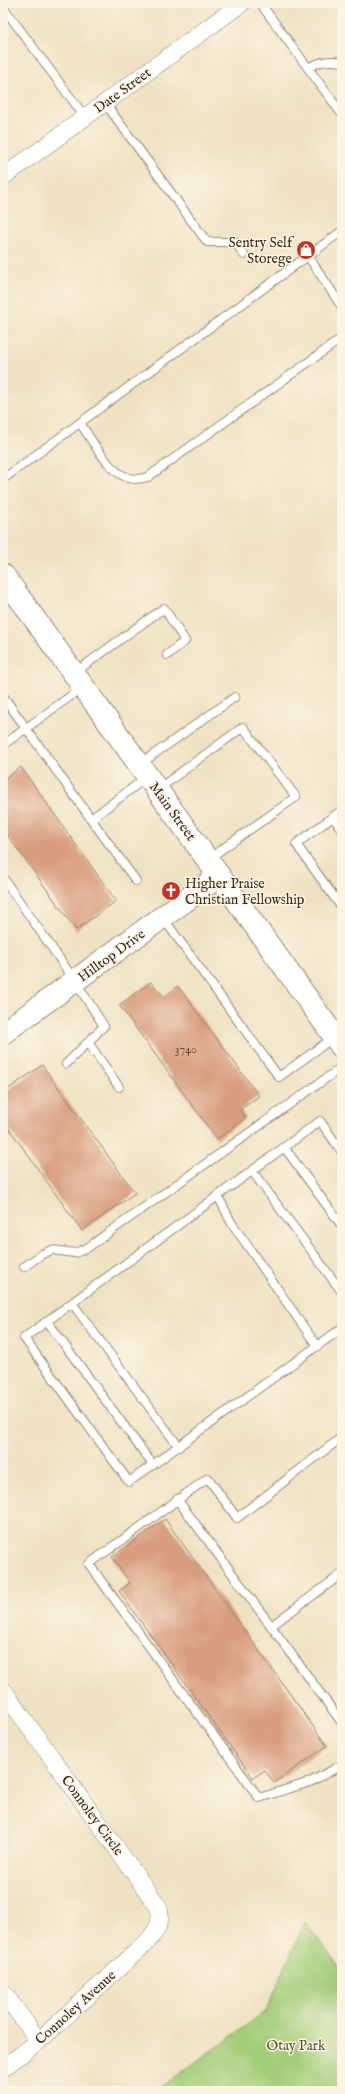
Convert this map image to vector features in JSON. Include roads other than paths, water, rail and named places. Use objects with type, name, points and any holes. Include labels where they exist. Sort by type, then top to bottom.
[{"type":"main road","name":"Main Street","points":[[3,576],[213,868],[340,1038]]},
{"type":"main road","name":"Hilltop Drive","points":[[3,1033],[163,917],[213,868]]},
{"type":"street","name":"Date Street","points":[[3,177],[242,3]]},
{"type":"street","name":"Connoley Circle","points":[[3,1690],[158,1906],[160,1921],[155,1933],[146,1943]]},
{"type":"street","name":"Connoley Avenue","points":[[3,2068],[39,2041],[146,1943]]},
{"type":"street","points":[[3,1992],[39,2041]]},
{"type":"lane","points":[[260,3],[342,114]]},
{"type":"lane","points":[[3,6],[85,117]]},
{"type":"lane","points":[[308,68],[316,63],[330,60],[342,62]]},
{"type":"lane","points":[[105,103],[207,242],[235,242],[244,255]]},
{"type":"lane","points":[[3,479],[308,256],[342,233]]},
{"type":"lane","points":[[308,256],[342,307]]},
{"type":"lane","points":[[80,423],[111,466],[119,474],[132,478],[148,477],[342,338]]},
{"type":"lane","points":[[3,745],[26,728],[78,680],[164,608],[185,641],[167,655]]},
{"type":"lane","points":[[3,696],[136,881]]},
{"type":"lane","points":[[91,819],[148,777],[235,697]]},
{"type":"lane","points":[[148,777],[243,727],[296,797],[213,868]]},
{"type":"lane","points":[[342,810],[296,844],[342,908]]},
{"type":"lane","points":[[333,817],[342,830]]},
{"type":"lane","points":[[3,878],[75,981],[104,1026],[66,1064]]},
{"type":"lane","points":[[163,917],[279,1077],[340,1038]]},
{"type":"lane","points":[[88,1042],[119,1087]]},
{"type":"lane","points":[[24,1267],[42,1254],[52,1250],[75,1253],[87,1248],[342,1067]]},
{"type":"lane","points":[[342,1152],[320,1121],[24,1338],[129,1482],[342,1328]]},
{"type":"lane","points":[[284,1147],[342,1226]]},
{"type":"lane","points":[[252,1171],[342,1292]]},
{"type":"lane","points":[[218,1196],[231,1222],[317,1346]]},
{"type":"lane","points":[[72,1303],[179,1446]]},
{"type":"lane","points":[[47,1321],[153,1465]]},
{"type":"lane","points":[[342,1437],[237,1518],[208,1478],[89,1564],[259,1798],[310,1782],[342,1765]]},
{"type":"lane","points":[[177,1499],[342,1723]]},
{"type":"lane","points":[[271,1626],[342,1574]]},
{"type":"place","name":"Sentry Self Storege","points":[[306,250]]},
{"type":"place","name":"Higher Praise Christian Fellowship","points":[[171,891]]},
{"type":"park label","name":"Otay Park","points":[[296,2045]]}]
